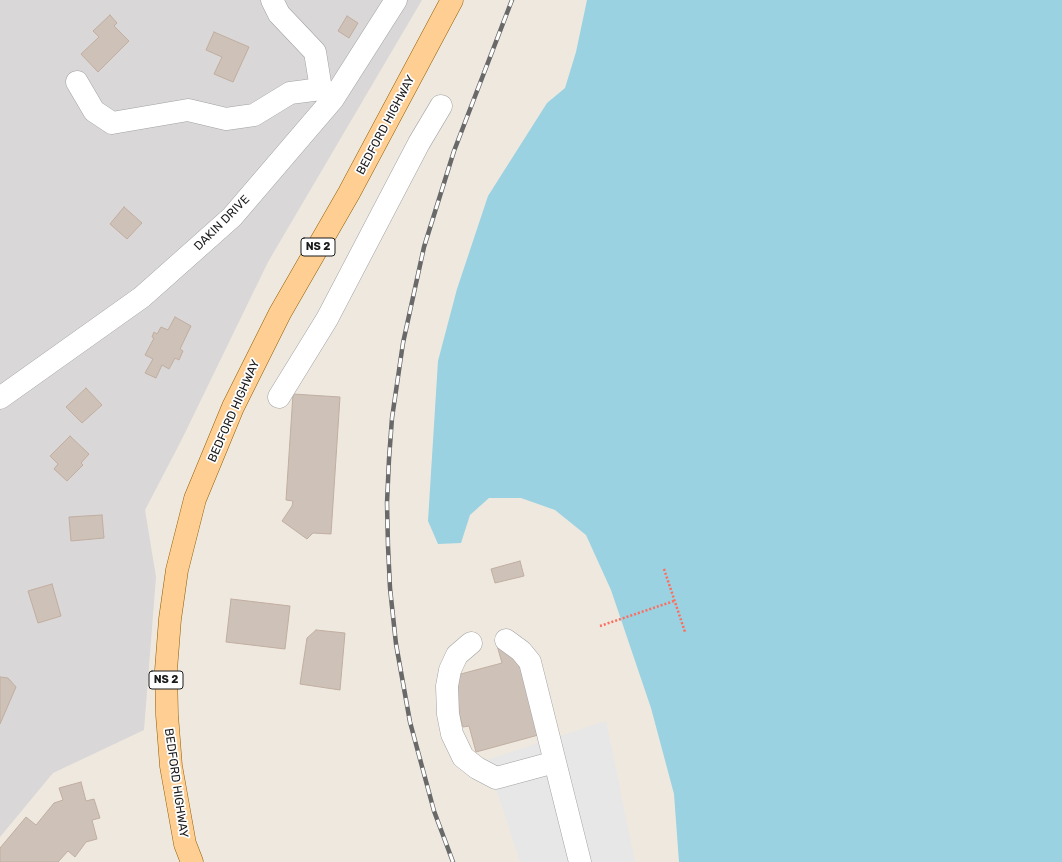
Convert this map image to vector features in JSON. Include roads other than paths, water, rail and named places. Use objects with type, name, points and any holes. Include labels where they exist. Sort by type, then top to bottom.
[{"type":"main road","name":"BEDFORD HIGHWAY","points":[[192,862],[185,844],[171,766],[167,715],[166,670],[170,620],[177,570],[195,498],[233,407],[280,313],[349,193],[452,0]]},
{"type":"street","points":[[77,82],[94,111],[112,124],[188,110],[226,119],[254,115],[290,93],[327,94],[315,52],[279,14],[272,0]]},
{"type":"street","name":"DAKIN DRIVE","points":[[0,398],[142,297],[232,216],[327,94],[396,0]]},
{"type":"street","points":[[279,397],[327,319],[419,143],[441,106]]},
{"type":"street","points":[[506,640],[521,650],[530,662],[580,862]]},
{"type":"street","points":[[471,643],[457,656],[450,670],[447,686],[448,714],[452,734],[463,757],[477,768],[496,778],[555,762]]},
{"type":"water","points":[[587,0],[1062,0],[1062,862],[679,862],[674,794],[651,708],[611,590],[586,535],[555,510],[521,498],[489,498],[470,515],[461,543],[438,544],[428,521],[438,361],[457,289],[488,196],[547,103],[565,88],[576,52]]},
{"type":"railway","points":[[453,862],[434,811],[410,722],[396,644],[390,588],[388,546],[387,503],[389,459],[392,418],[403,343],[424,247],[454,151],[512,0]]}]
